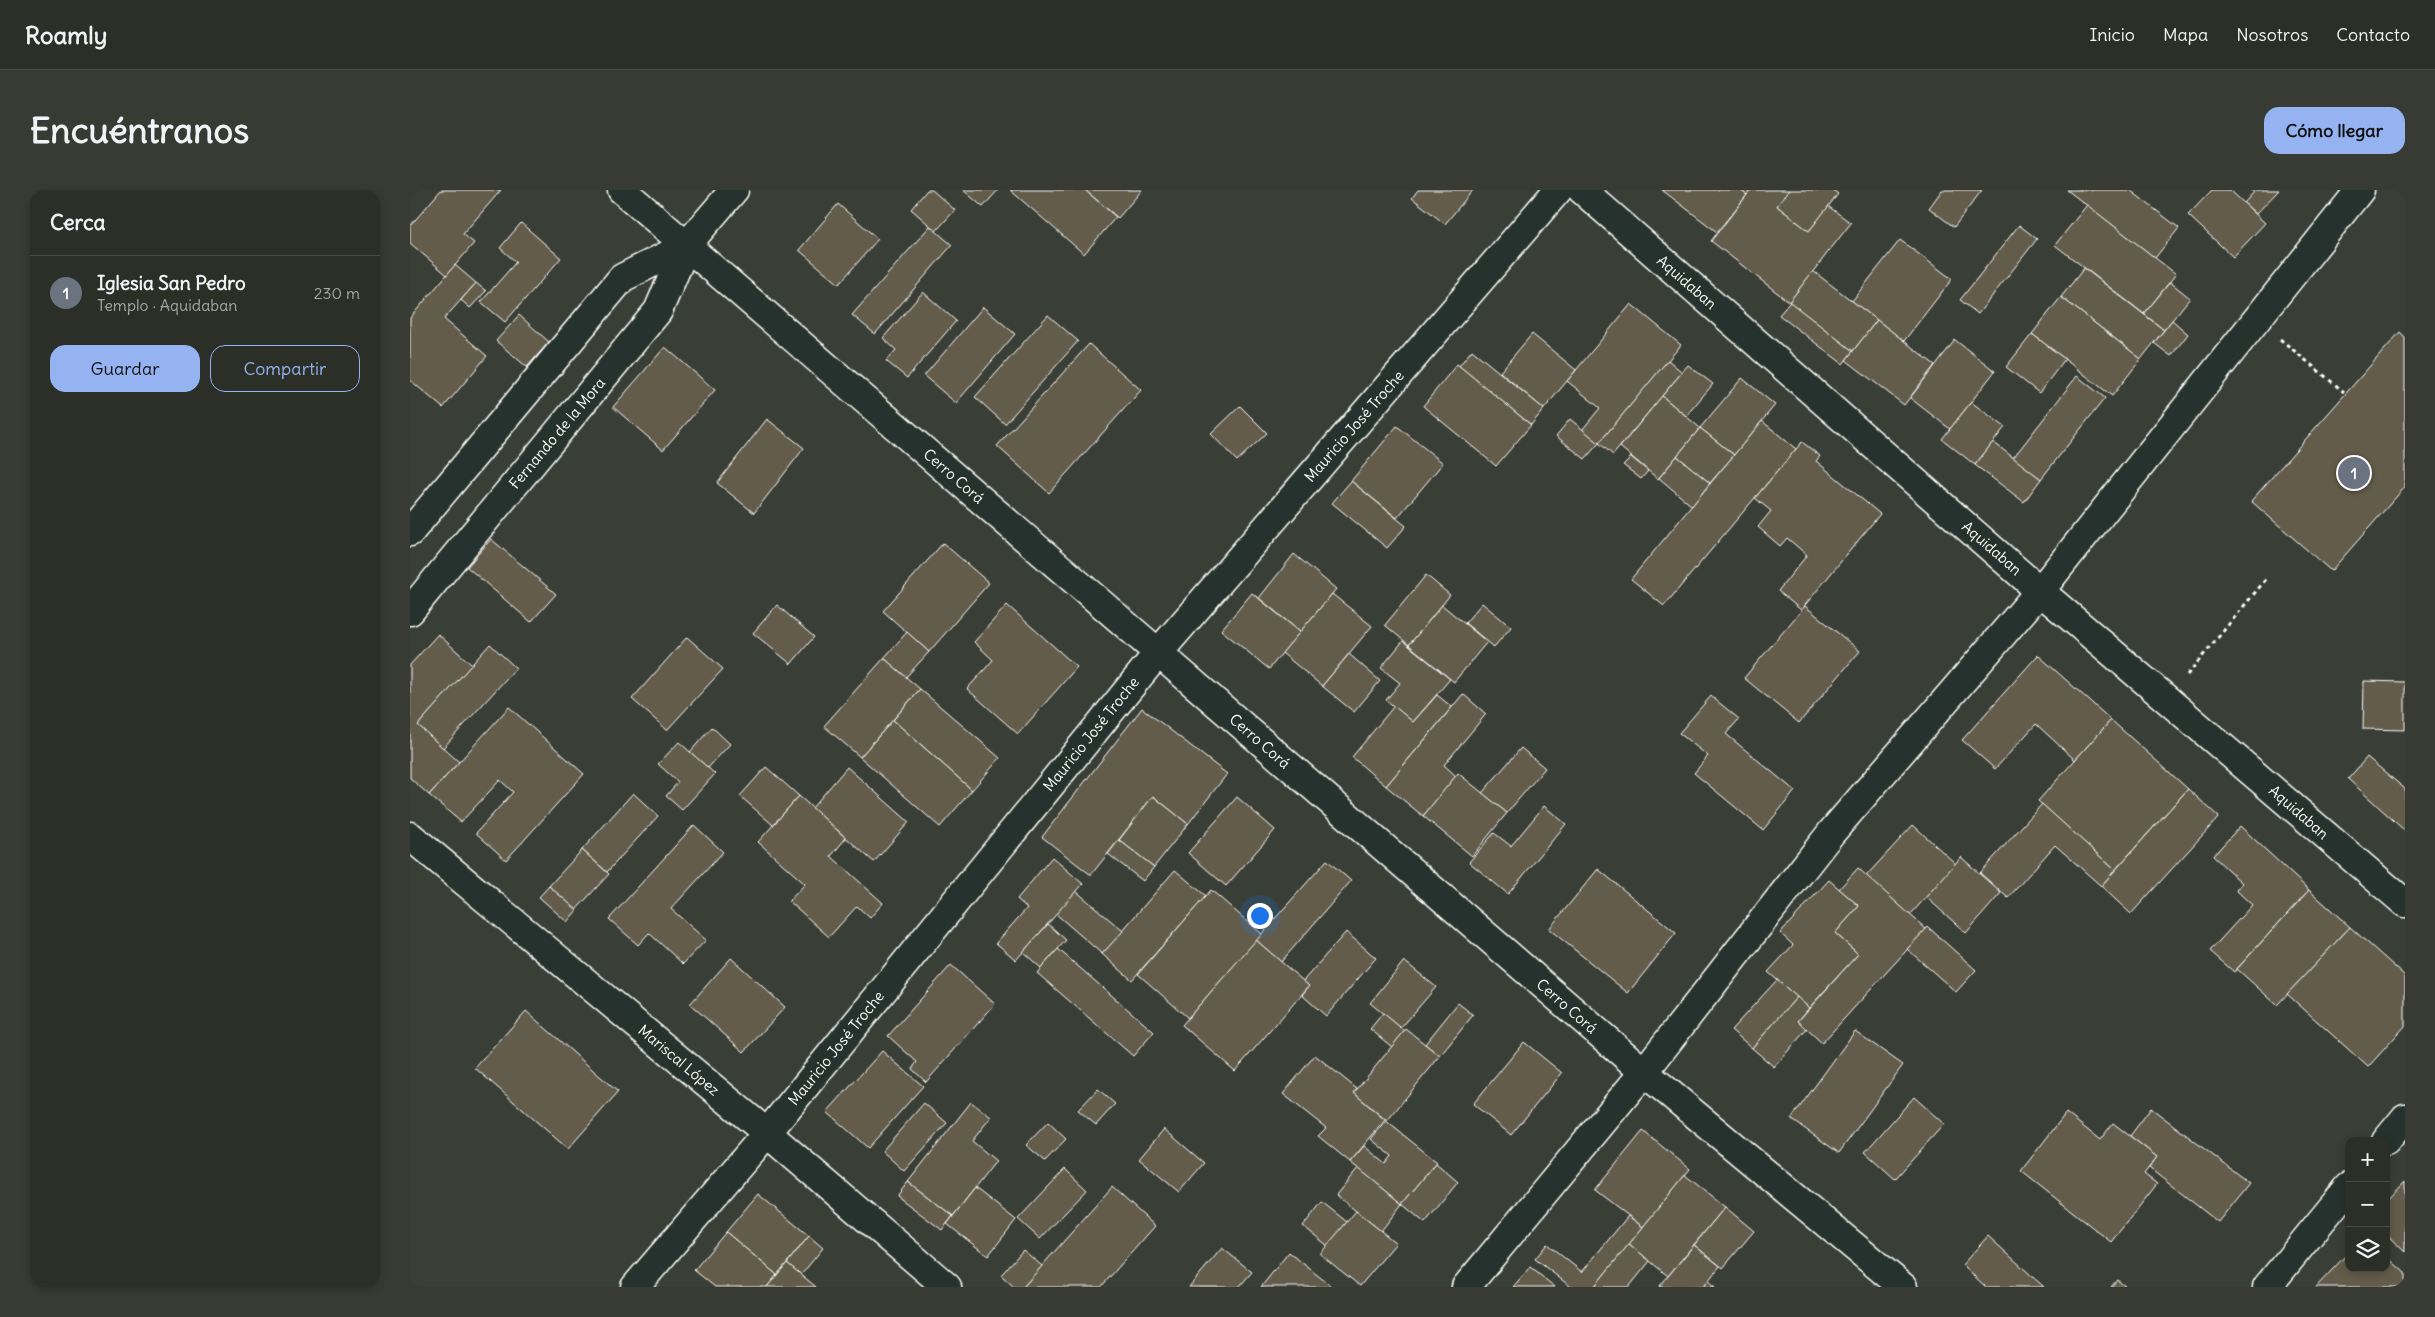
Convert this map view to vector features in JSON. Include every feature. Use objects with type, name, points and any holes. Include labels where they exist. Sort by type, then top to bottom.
[{"type":"street","name":"Cerro Corá","points":[[622,190],[1644,1072],[1903,1287]]},
{"type":"street","name":"Fernando de la Mora","points":[[410,611],[658,311],[686,246],[734,190]]},
{"type":"street","name":"Mauricio José Troche","points":[[635,1287],[767,1133],[1158,653],[1558,190]]},
{"type":"street","name":"Aquidaban","points":[[1582,190],[2040,591],[2405,903]]},
{"type":"street","points":[[1466,1287],[1644,1072],[1831,833],[2040,591],[2360,190]]},
{"type":"street","name":"Fernando de la Mora","points":[[410,532],[622,278],[686,246]]},
{"type":"street","name":"Mariscal López","points":[[410,836],[767,1133],[947,1287]]},
{"type":"street","points":[[2389,1137],[2405,1118]]},
{"type":"street","points":[[2267,1287],[2345,1192]]},
{"type":"path","points":[[2257,320],[2344,392]]},
{"type":"path","points":[[2167,699],[2267,578]]},
{"type":"building","points":[[441,190],[501,190],[463,234],[474,243],[447,275],[410,243],[410,226]]},
{"type":"building","points":[[927,190],[932,190],[955,210],[936,231],[911,209]]},
{"type":"building","points":[[963,190],[998,190],[983,207]]},
{"type":"building","points":[[1010,190],[1085,190],[1116,217],[1084,254]]},
{"type":"building","points":[[1085,190],[1142,190],[1118,218]]},
{"type":"building","points":[[1418,190],[1473,190],[1445,224],[1412,198]]},
{"type":"building","points":[[1662,190],[1740,190],[1747,195],[1717,232]]},
{"type":"building","points":[[1740,190],[1751,190],[1747,195]]},
{"type":"building","points":[[1751,190],[1789,190],[1777,206],[1809,231],[1828,206],[1851,223],[1789,302],[1711,241]]},
{"type":"building","points":[[1789,190],[1833,190],[1838,194],[1809,231],[1777,206]]},
{"type":"building","points":[[1942,190],[1982,190],[1954,227],[1929,208]]},
{"type":"building","points":[[2067,190],[2130,190],[2179,228],[2155,258]]},
{"type":"building","points":[[2212,190],[2230,190],[2265,223],[2233,257],[2188,215]]},
{"type":"building","points":[[2251,190],[2279,190],[2256,214],[2244,203],[2254,192]]},
{"type":"building","points":[[838,204],[878,239],[839,284],[799,250]]},
{"type":"building","points":[[2087,205],[2176,274],[2144,314],[2055,245]]},
{"type":"building","points":[[521,223],[561,258],[505,322],[481,302],[516,262],[500,248]]},
{"type":"building","points":[[2019,225],[2037,239],[1978,314],[1960,300]]},
{"type":"building","points":[[930,226],[952,245],[875,334],[852,315]]},
{"type":"building","points":[[1900,240],[1952,279],[1904,341],[1852,301]]},
{"type":"building","points":[[455,265],[476,283],[444,319],[487,356],[443,408],[410,380],[410,318]]},
{"type":"building","points":[[2084,268],[2164,330],[2141,359],[2061,297]]},
{"type":"building","points":[[1813,271],[1877,320],[1853,351],[1789,302]]},
{"type":"building","points":[[2170,282],[2190,298],[2164,330],[2144,314]]},
{"type":"building","points":[[476,283],[486,291],[470,308],[461,300]]},
{"type":"building","points":[[923,292],[956,321],[907,378],[886,361],[896,350],[883,338]]},
{"type":"building","points":[[2061,297],[2141,359],[2112,396],[2032,334]]},
{"type":"building","points":[[1790,302],[1853,351],[1843,364],[1779,315]]},
{"type":"building","points":[[1631,304],[1681,345],[1599,443],[1582,430],[1600,408],[1567,381]]},
{"type":"building","points":[[983,307],[1015,334],[956,403],[924,376]]},
{"type":"building","points":[[519,315],[549,342],[527,367],[496,341]]},
{"type":"building","points":[[1048,315],[1078,341],[1005,424],[975,397]]},
{"type":"building","points":[[1877,320],[1935,365],[1904,405],[1846,360]]},
{"type":"building","points":[[2172,320],[2188,334],[2171,356],[2154,343]]},
{"type":"building","points":[[2400,332],[2405,337],[2405,487],[2331,571],[2251,501]]},
{"type":"building","points":[[1532,334],[1576,370],[1544,409],[1500,372]]},
{"type":"building","points":[[2032,334],[2065,359],[2039,393],[2006,367]]},
{"type":"building","points":[[1955,340],[1995,371],[1950,429],[1910,398]]},
{"type":"building","points":[[1089,344],[1141,390],[1049,493],[997,446]]},
{"type":"building","points":[[665,347],[715,390],[663,450],[613,407]]},
{"type":"building","points":[[1472,350],[1544,409],[1531,425],[1459,366]]},
{"type":"building","points":[[1668,360],[1682,372],[1613,455],[1599,443]]},
{"type":"building","points":[[1457,364],[1531,425],[1496,466],[1423,406]]},
{"type":"building","points":[[1688,365],[1713,384],[1686,416],[1662,396]]},
{"type":"building","points":[[2077,376],[2105,398],[2041,479],[2013,458]]},
{"type":"building","points":[[1742,378],[1775,405],[1734,455],[1700,428]]},
{"type":"building","points":[[1662,396],[1700,428],[1658,479],[1620,447]]},
{"type":"building","points":[[1971,402],[2005,427],[1975,465],[1942,439]]},
{"type":"building","points":[[1240,406],[1267,433],[1237,461],[1211,434]]},
{"type":"building","points":[[767,419],[804,448],[754,513],[717,483]]},
{"type":"building","points":[[1570,419],[1599,443],[1585,459],[1556,436]]},
{"type":"building","points":[[1762,421],[1796,449],[1664,606],[1631,579]]},
{"type":"building","points":[[1397,426],[1443,463],[1397,518],[1351,481]]},
{"type":"building","points":[[1700,428],[1734,455],[1710,483],[1677,456]]},
{"type":"building","points":[[1802,442],[1820,456],[1816,461],[1880,514],[1801,610],[1778,591],[1807,555],[1787,538],[1780,546],[1758,527],[1771,511],[1755,498]]},
{"type":"building","points":[[1993,442],[2041,479],[2024,502],[1975,465]]},
{"type":"building","points":[[1677,456],[1710,483],[1692,506],[1659,478]]},
{"type":"building","points":[[1631,457],[1648,471],[1641,479],[1623,465]]},
{"type":"building","points":[[1351,481],[1406,526],[1387,548],[1332,503]]},
{"type":"building","points":[[491,539],[556,594],[531,622],[467,567]]},
{"type":"building","points":[[943,543],[989,583],[929,652],[883,611]]},
{"type":"building","points":[[1294,554],[1336,589],[1300,632],[1259,598]]},
{"type":"building","points":[[1426,575],[1450,595],[1409,645],[1385,625]]},
{"type":"building","points":[[1252,593],[1300,632],[1269,669],[1221,630]]},
{"type":"building","points":[[1332,594],[1372,626],[1322,686],[1282,653]]},
{"type":"building","points":[[1482,603],[1511,627],[1494,647],[1465,623]]},
{"type":"building","points":[[777,605],[814,637],[791,664],[753,633]]},
{"type":"building","points":[[1007,605],[1077,667],[1018,734],[967,689],[993,660],[974,642]]},
{"type":"building","points":[[1442,605],[1487,642],[1454,682],[1409,645]]},
{"type":"building","points":[[1805,606],[1860,651],[1799,723],[1744,678]]},
{"type":"building","points":[[907,632],[929,652],[906,677],[884,658]]},
{"type":"building","points":[[438,634],[472,665],[418,725],[459,762],[429,795],[410,778],[410,665]]},
{"type":"building","points":[[687,637],[723,669],[667,730],[632,699]]},
{"type":"building","points":[[1403,641],[1450,679],[1413,722],[1386,700],[1400,683],[1381,668]]},
{"type":"building","points":[[490,644],[516,668],[443,748],[418,725]]},
{"type":"building","points":[[1349,654],[1380,681],[1354,712],[1322,686]]},
{"type":"building","points":[[2038,655],[2111,720],[2075,760],[2036,724],[1995,769],[1962,740]]},
{"type":"building","points":[[884,658],[920,689],[860,757],[824,726]]},
{"type":"building","points":[[2364,681],[2405,682],[2405,730],[2363,729]]},
{"type":"building","points":[[920,689],[1000,758],[972,790],[893,720]]},
{"type":"building","points":[[1463,694],[1486,714],[1444,765],[1456,776],[1423,816],[1386,786]]},
{"type":"building","points":[[1437,695],[1452,707],[1386,786],[1352,757],[1394,706],[1413,722]]},
{"type":"building","points":[[1711,696],[1739,719],[1726,734],[1795,791],[1763,830],[1694,773],[1708,756],[1679,733]]},
{"type":"building","points":[[509,707],[584,774],[506,860],[476,833],[513,792],[500,780],[461,822],[429,795]]},
{"type":"building","points":[[1142,708],[1227,774],[1188,824],[1153,796],[1091,875],[1042,837]]},
{"type":"building","points":[[893,720],[972,790],[940,827],[860,757]]},
{"type":"building","points":[[2111,720],[2188,789],[2115,870],[2038,801]]},
{"type":"building","points":[[712,727],[730,744],[708,768],[690,752]]},
{"type":"building","points":[[679,742],[715,774],[682,810],[666,796],[678,782],[658,764]]},
{"type":"building","points":[[1521,748],[1545,768],[1507,813],[1482,793]]},
{"type":"building","points":[[2367,757],[2405,789],[2405,831],[2348,779]]},
{"type":"building","points":[[766,767],[799,796],[773,825],[740,796]]},
{"type":"building","points":[[847,767],[909,822],[874,862],[812,808]]},
{"type":"building","points":[[1458,773],[1507,813],[1472,856],[1423,816]]},
{"type":"building","points":[[2188,789],[2219,817],[2131,914],[2101,886]]},
{"type":"building","points":[[633,793],[658,816],[607,872],[582,850]]},
{"type":"building","points":[[799,796],[846,838],[831,856],[883,903],[870,918],[857,906],[829,937],[789,901],[805,884],[758,842]]},
{"type":"building","points":[[1153,796],[1188,824],[1154,867],[1119,840]]},
{"type":"building","points":[[1237,797],[1275,830],[1226,886],[1188,853]]},
{"type":"building","points":[[2042,804],[2115,870],[2101,886],[2055,845],[2008,898],[1980,873]]},
{"type":"building","points":[[1544,806],[1566,824],[1508,894],[1469,862],[1494,833],[1511,846]]},
{"type":"building","points":[[694,825],[723,852],[671,909],[706,940],[683,964],[649,933],[638,945],[609,919]]},
{"type":"building","points":[[1913,825],[1956,864],[1910,915],[1866,876]]},
{"type":"building","points":[[2240,826],[2309,890],[2234,972],[2210,951],[2252,905],[2236,890],[2242,883],[2213,856]]},
{"type":"building","points":[[1119,840],[1154,867],[1143,881],[1108,854]]},
{"type":"building","points":[[582,850],[609,874],[576,910],[549,886]]},
{"type":"building","points":[[1052,857],[1083,884],[1016,960],[996,943],[1027,908],[1017,899]]},
{"type":"building","points":[[1961,857],[2001,893],[1966,933],[1926,897]]},
{"type":"building","points":[[1327,860],[1351,881],[1281,962],[1256,940]]},
{"type":"building","points":[[1858,868],[1926,929],[1822,1043],[1798,1021],[1858,954],[1835,933],[1859,906],[1839,889]]},
{"type":"building","points":[[1598,869],[1676,933],[1628,993],[1549,929]]},
{"type":"building","points":[[1175,870],[1206,896],[1132,980],[1102,954]]},
{"type":"building","points":[[1829,880],[1859,906],[1835,933],[1858,954],[1809,1008],[1768,972],[1793,945],[1780,933]]},
{"type":"building","points":[[549,886],[577,910],[567,922],[539,897]]},
{"type":"building","points":[[1211,890],[1262,934],[1188,1018],[1138,974]]},
{"type":"building","points":[[2309,890],[2350,927],[2277,1005],[2237,969]]},
{"type":"building","points":[[1076,891],[1123,931],[1102,954],[1056,914]]},
{"type":"building","points":[[1048,924],[1066,940],[1041,968],[1023,952]]},
{"type":"building","points":[[1928,927],[1976,970],[1956,992],[1907,949]]},
{"type":"building","points":[[2350,927],[2405,976],[2405,1026],[2368,1067],[2287,994]]},
{"type":"building","points":[[1346,932],[1376,958],[1326,1016],[1302,995],[1309,986],[1303,981]]},
{"type":"building","points":[[1256,940],[1309,986],[1235,1071],[1182,1025]]},
{"type":"building","points":[[1058,949],[1154,1032],[1133,1056],[1037,973]]},
{"type":"building","points":[[731,958],[785,1007],[744,1052],[690,1004]]},
{"type":"building","points":[[1404,961],[1436,987],[1401,1028],[1370,1003]]},
{"type":"building","points":[[951,965],[995,1004],[926,1082],[912,1069],[917,1062],[888,1036]]},
{"type":"building","points":[[1777,980],[1797,997],[1752,1048],[1731,1030]]},
{"type":"building","points":[[1797,997],[1809,1008],[1798,1021],[1807,1029],[1774,1067],[1752,1048]]},
{"type":"building","points":[[1458,1003],[1473,1015],[1440,1056],[1425,1044]]},
{"type":"building","points":[[526,1011],[618,1092],[568,1149],[475,1068]]},
{"type":"building","points":[[1383,1013],[1405,1031],[1392,1047],[1370,1029]]},
{"type":"building","points":[[1406,1029],[1440,1056],[1387,1121],[1354,1093]]},
{"type":"building","points":[[1855,1031],[1903,1065],[1839,1153],[1791,1119]]},
{"type":"building","points":[[1524,1042],[1562,1073],[1511,1135],[1473,1104]]},
{"type":"building","points":[[882,1051],[923,1086],[868,1148],[827,1112]]},
{"type":"building","points":[[1315,1055],[1357,1089],[1354,1093],[1385,1120],[1350,1162],[1318,1136],[1326,1128],[1283,1094]]},
{"type":"building","points":[[1098,1089],[1115,1104],[1096,1125],[1078,1110]]},
{"type":"building","points":[[1914,1097],[1944,1124],[1895,1179],[1865,1152]]},
{"type":"building","points":[[971,1102],[991,1117],[972,1141],[996,1161],[953,1216],[908,1182]]},
{"type":"building","points":[[924,1103],[947,1123],[904,1171],[882,1151]]},
{"type":"building","points":[[2151,1108],[2249,1183],[2218,1222],[2149,1168],[2157,1157],[2130,1136]]},
{"type":"building","points":[[2066,1113],[2100,1140],[2113,1123],[2157,1157],[2144,1174],[2157,1184],[2111,1242],[2021,1171]]},
{"type":"building","points":[[1386,1121],[1437,1162],[1402,1204],[1350,1162],[1364,1146],[1386,1164],[1392,1156],[1371,1139]]},
{"type":"building","points":[[1048,1122],[1066,1139],[1045,1161],[1026,1145]]},
{"type":"building","points":[[1164,1129],[1204,1163],[1179,1192],[1139,1159]]},
{"type":"building","points":[[1643,1131],[1690,1169],[1643,1227],[1595,1190]]},
{"type":"building","points":[[1436,1163],[1458,1182],[1425,1223],[1402,1204]]},
{"type":"building","points":[[1358,1168],[1402,1204],[1381,1231],[1336,1195]]},
{"type":"building","points":[[1065,1169],[1087,1190],[1040,1239],[1018,1219]]},
{"type":"building","points":[[1685,1175],[1725,1207],[1668,1276],[1629,1244]]},
{"type":"building","points":[[2405,1181],[2405,1252],[2390,1238],[2390,1197]]},
{"type":"building","points":[[908,1182],[953,1216],[942,1230],[897,1196]]},
{"type":"building","points":[[1112,1187],[1155,1226],[1101,1287],[1023,1287]]},
{"type":"building","points":[[975,1188],[1016,1220],[988,1256],[947,1224]]},
{"type":"building","points":[[758,1194],[809,1236],[777,1275],[726,1232]]},
{"type":"building","points":[[1322,1202],[1347,1222],[1328,1246],[1303,1226]]},
{"type":"building","points":[[1725,1207],[1754,1231],[1723,1268],[1694,1245]]},
{"type":"building","points":[[1356,1211],[1396,1243],[1360,1286],[1320,1254]]},
{"type":"building","points":[[1628,1216],[1643,1227],[1594,1287],[1571,1287],[1535,1259],[1547,1244],[1582,1272]]},
{"type":"building","points":[[726,1232],[777,1275],[767,1287],[715,1287],[694,1270]]},
{"type":"building","points":[[809,1236],[823,1248],[801,1275],[787,1263]]},
{"type":"building","points":[[1988,1236],[2044,1287],[1986,1287],[1962,1265]]},
{"type":"building","points":[[1629,1244],[1650,1261],[1629,1287],[1594,1287]]},
{"type":"building","points":[[1694,1245],[1720,1266],[1703,1287],[1659,1287]]},
{"type":"building","points":[[1222,1248],[1252,1272],[1239,1287],[1189,1287]]},
{"type":"building","points":[[1023,1250],[1042,1266],[1023,1287],[1014,1287],[1001,1275]]},
{"type":"building","points":[[1289,1252],[1332,1287],[1261,1287]]},
{"type":"building","points":[[2345,1256],[2345,1272],[2390,1272],[2390,1260],[2405,1273],[2405,1287],[2316,1287]]},
{"type":"building","points":[[787,1263],[816,1287],[767,1287]]},
{"type":"building","points":[[1530,1267],[1555,1287],[1513,1287]]},
{"type":"building","points":[[2117,1280],[2126,1287],[2111,1287]]},
{"type":"building","points":[[1708,1281],[1715,1287],[1703,1287]]},
{"type":"place","name":"Iglesia San Pedro","points":[[2354,473]]}]
